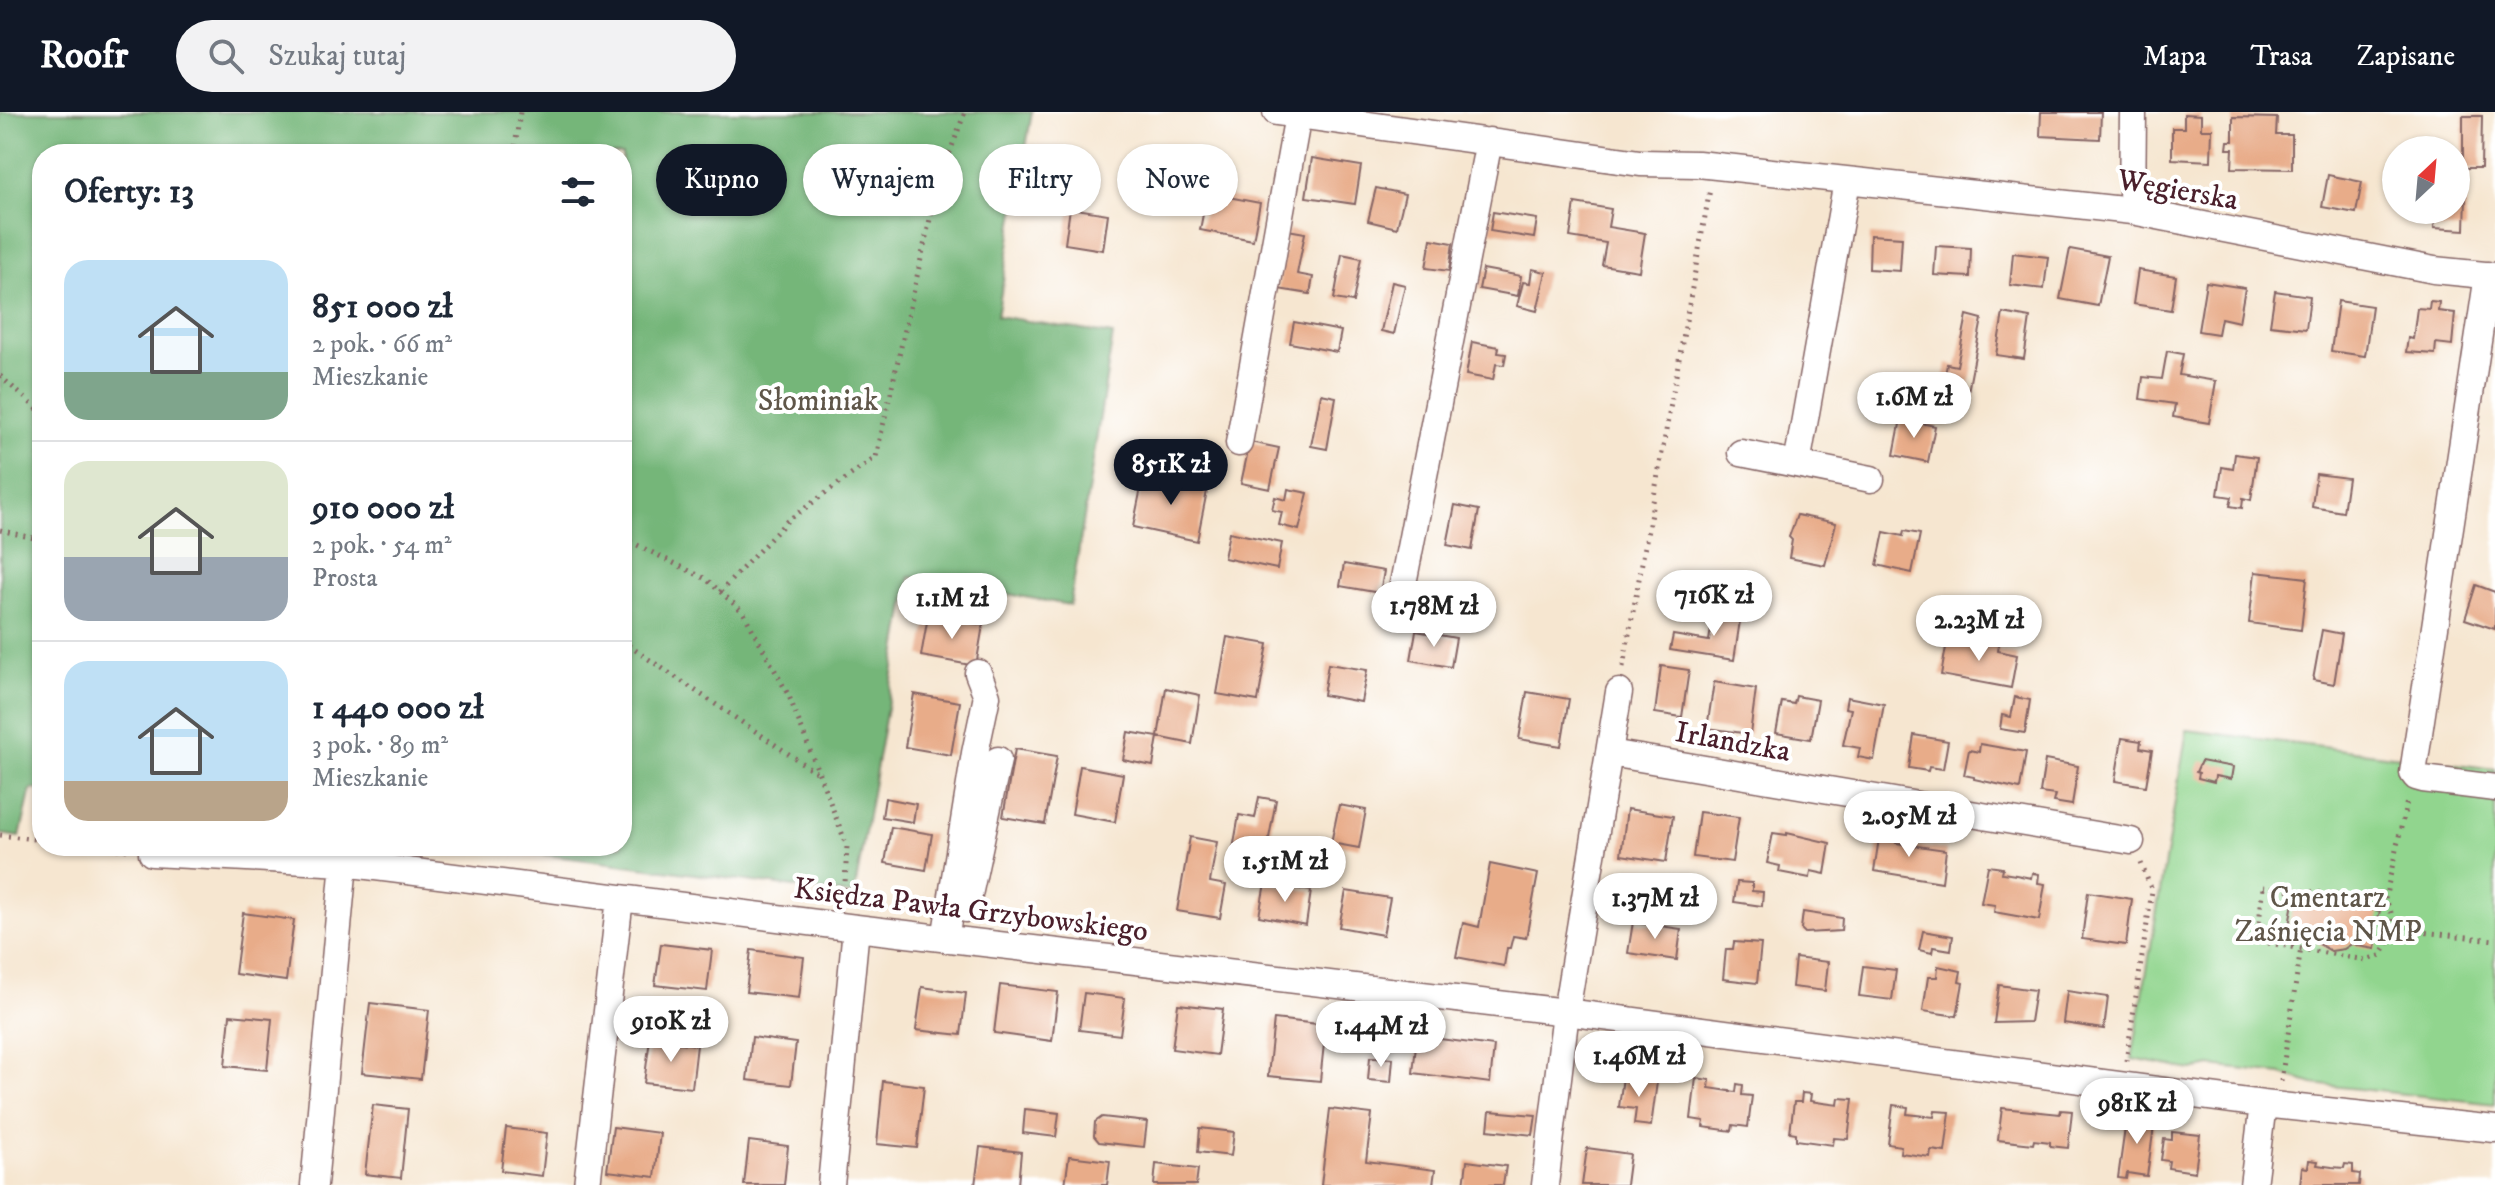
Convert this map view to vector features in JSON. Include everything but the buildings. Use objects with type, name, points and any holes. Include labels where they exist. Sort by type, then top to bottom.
[{"type":"street","points":[[2132,211],[2133,112]]},
{"type":"street","points":[[1239,443],[1287,113]]},
{"type":"street","name":"Węgierska","points":[[1287,113],[1640,163],[1714,166],[2132,211],[2434,270],[2492,276]]},
{"type":"street","points":[[1401,594],[1489,141]]},
{"type":"street","points":[[1797,464],[1847,181]]},
{"type":"street","points":[[2492,276],[2414,768],[2495,788]]},
{"type":"street","points":[[1741,453],[1871,479]]},
{"type":"street","points":[[952,940],[975,753],[987,696],[978,673]]},
{"type":"street","points":[[1545,1185],[1566,1012],[1619,692]]},
{"type":"street","name":"Irlandzka","points":[[1610,753],[2131,841]]},
{"type":"street","points":[[952,940],[998,760]]},
{"type":"street","name":"Księdza Pawła Grzybowskiego","points":[[210,856],[344,863],[952,940],[1566,1012],[2263,1104],[2495,1129]]},
{"type":"street","points":[[314,1185],[344,863]]},
{"type":"street","points":[[587,1185],[620,898]]},
{"type":"street","points":[[831,1185],[849,927]]},
{"type":"street","points":[[2253,1185],[2263,1104]]},
{"type":"path","points":[[515,144],[520,112]]},
{"type":"path","points":[[720,592],[787,521],[876,457],[938,184],[965,112]]},
{"type":"path","points":[[1619,692],[1714,166]]},
{"type":"path","points":[[0,376],[32,404]]},
{"type":"path","points":[[0,530],[32,538]]},
{"type":"path","points":[[632,542],[706,579],[743,612],[789,696],[847,846],[849,927]]},
{"type":"path","points":[[632,648],[820,775]]},
{"type":"path","points":[[2385,899],[2263,887],[2257,941],[2365,960],[2380,956],[2388,946],[2394,929],[2394,915],[2385,899],[2414,768]]},
{"type":"path","points":[[0,835],[32,839]]},
{"type":"path","points":[[2122,1086],[2152,891],[2131,841]]},
{"type":"path","points":[[2394,929],[2495,940]]},
{"type":"path","points":[[2282,1074],[2301,948]]},
{"type":"green space","name":"Słominiak","points":[[0,112],[1032,112],[1027,144],[979,144],[979,216],[1014,216],[997,316],[1113,335],[1070,605],[910,577],[854,895],[556,856],[632,856],[632,144],[32,144],[32,789],[20,837],[0,834]]},
{"type":"green space","name":"Cmentarz Zaśnięcia NMP","points":[[2187,730],[2495,769],[2495,1104],[2313,1084],[2282,1074],[2211,1066],[2192,1070],[2132,1059]]}]
